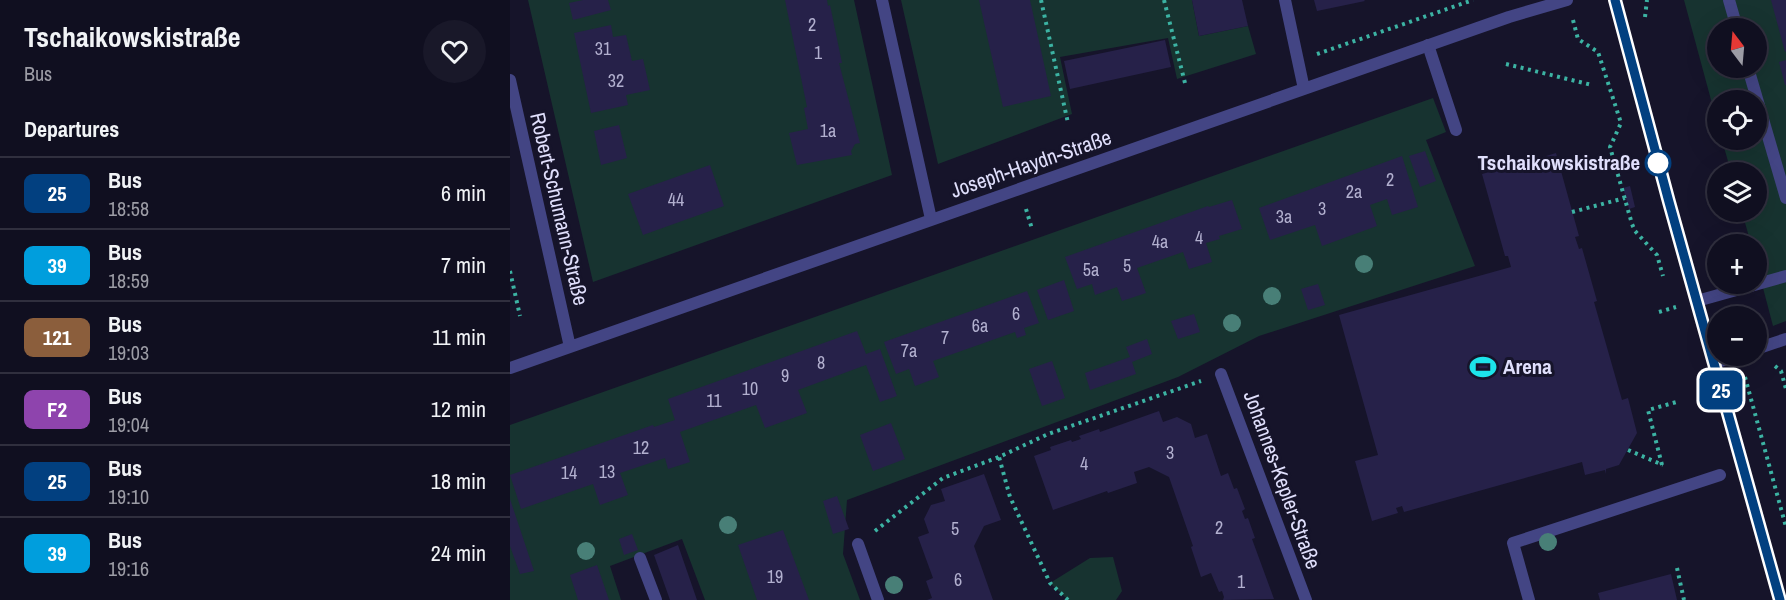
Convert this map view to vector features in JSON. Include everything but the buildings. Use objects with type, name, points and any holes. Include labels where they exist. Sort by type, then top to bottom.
[{"type":"street","points":[[882,0],[930,219]]},
{"type":"street","points":[[1285,0],[1304,89]]},
{"type":"street","name":"Joseph-Haydn-Straße","points":[[510,368],[1428,45],[1533,4],[1567,0]]},
{"type":"street","points":[[1615,0],[1707,338]]},
{"type":"street","points":[[1729,0],[1734,18]]},
{"type":"street","points":[[1428,45],[1456,130]]},
{"type":"street","points":[[1751,78],[1786,198]]},
{"type":"street","name":"Robert-Schumann-Straße","points":[[510,80],[570,347]]},
{"type":"street","points":[[1697,302],[1786,276]]},
{"type":"street","points":[[1767,345],[1786,339]]},
{"type":"street","points":[[1715,366],[1780,600]]},
{"type":"street","name":"Johannes-Kepler-Straße","points":[[1221,374],[1306,600]]},
{"type":"street","points":[[1529,600],[1513,543],[1720,475]]},
{"type":"street","points":[[858,544],[878,600]]},
{"type":"street","points":[[640,558],[656,600]]},
{"type":"path","points":[[1041,0],[1068,123]]},
{"type":"path","points":[[1164,0],[1185,83]]},
{"type":"path","points":[[1296,53],[1311,56],[1473,0]]},
{"type":"path","points":[[1578,39],[1598,52],[1621,123],[1610,147],[1635,231],[1657,255],[1667,287]]},
{"type":"path","points":[[1506,64],[1592,85]]},
{"type":"path","points":[[1572,212],[1625,198]]},
{"type":"path","points":[[510,271],[520,316]]},
{"type":"path","points":[[1670,297],[1676,319]]},
{"type":"path","points":[[858,544],[943,478],[999,457],[1048,434],[1221,374]]},
{"type":"path","points":[[1744,375],[1786,527]]},
{"type":"path","points":[[1662,465],[1648,410],[1680,401]]},
{"type":"path","points":[[1628,450],[1700,481]]},
{"type":"path","points":[[999,457],[1010,497],[1050,583],[1068,600]]},
{"type":"path","points":[[1677,568],[1684,600]]},
{"type":"green space","points":[[528,0],[854,0],[892,175],[593,282]]},
{"type":"green space","points":[[901,0],[1192,0],[1199,36],[1248,26],[1256,54],[1177,79],[1168,38],[1060,57],[1072,114],[938,164]]},
{"type":"green space","points":[[1684,0],[1786,0],[1786,321],[1773,326],[1765,294],[1767,294],[1767,234],[1748,234],[1745,222],[1767,222],[1767,162],[1728,162],[1725,150],[1767,150],[1767,90],[1708,90]]},
{"type":"green space","points":[[1433,98],[1446,132],[1426,140],[1475,266],[1259,336],[1178,377],[847,500],[843,554],[860,600],[705,600],[682,539],[610,566],[621,600],[510,600],[510,425]]},
{"type":"green space","points":[[1113,557],[1122,591],[1116,600],[1068,600],[1050,583],[1090,558]]},
{"type":"bus line","name":"25","points":[[1615,0],[1780,600]]},
{"type":"place","name":"Tschaikowskistraße","points":[[1658,163]]},
{"type":"place","name":"Arena","points":[[1483,367]]}]
